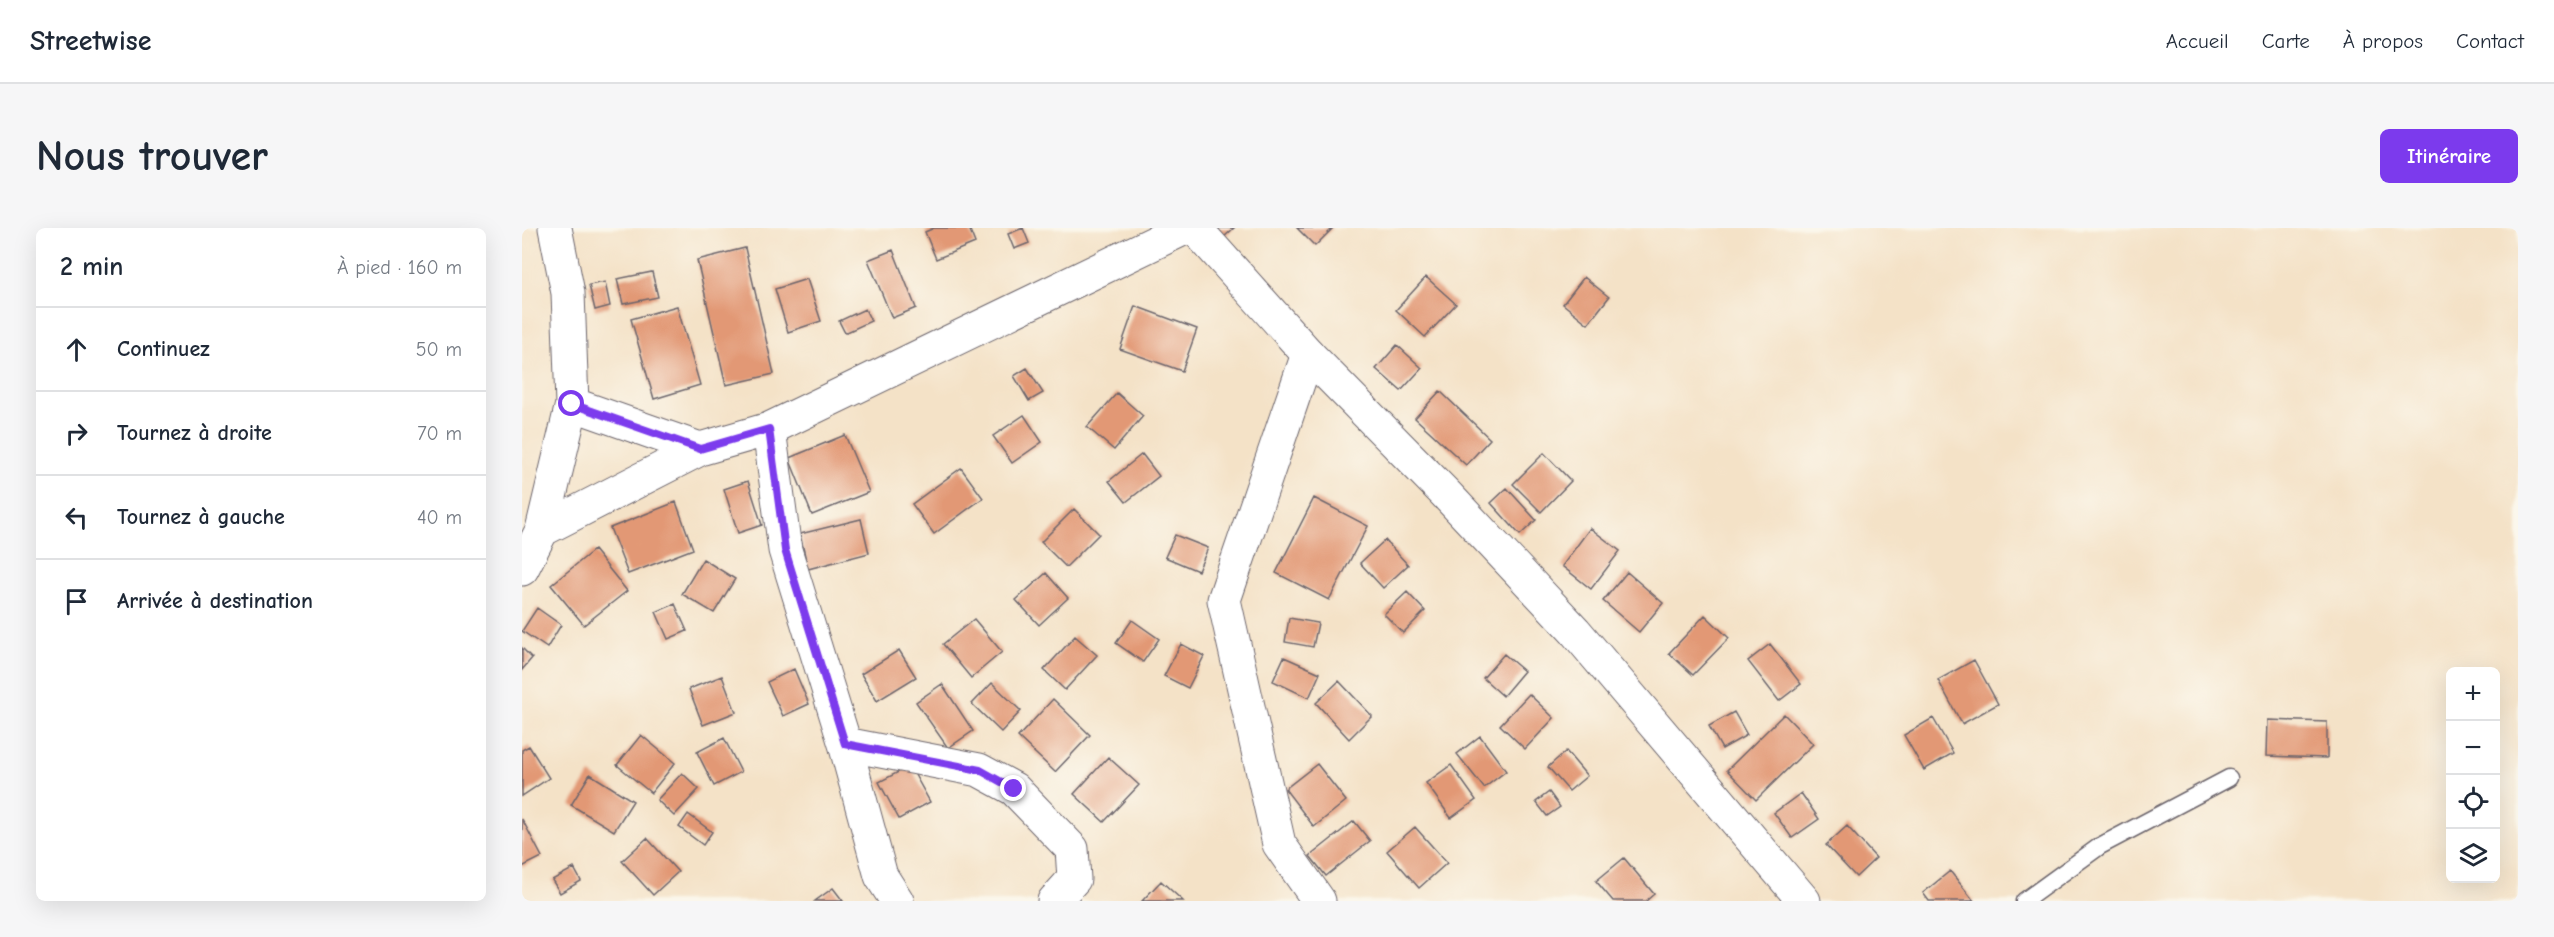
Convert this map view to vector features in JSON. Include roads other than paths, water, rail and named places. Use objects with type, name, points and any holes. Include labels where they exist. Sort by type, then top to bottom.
[{"type":"street","points":[[522,569],[542,530],[572,404],[568,293],[555,228]]},
{"type":"street","points":[[542,530],[700,449],[769,429],[1185,228]]},
{"type":"street","points":[[1195,228],[1308,354],[1445,493],[1575,631],[1804,901]]},
{"type":"street","points":[[1308,354],[1224,600],[1279,844],[1319,901]]},
{"type":"street","points":[[572,404],[700,449]]},
{"type":"street","points":[[769,429],[785,550],[845,744],[881,876],[897,901]]},
{"type":"street","points":[[845,744],[980,770],[1014,789],[1072,849],[1074,879],[1054,901]]},
{"type":"lane","points":[[2024,901],[2100,846],[2229,778]]}]
